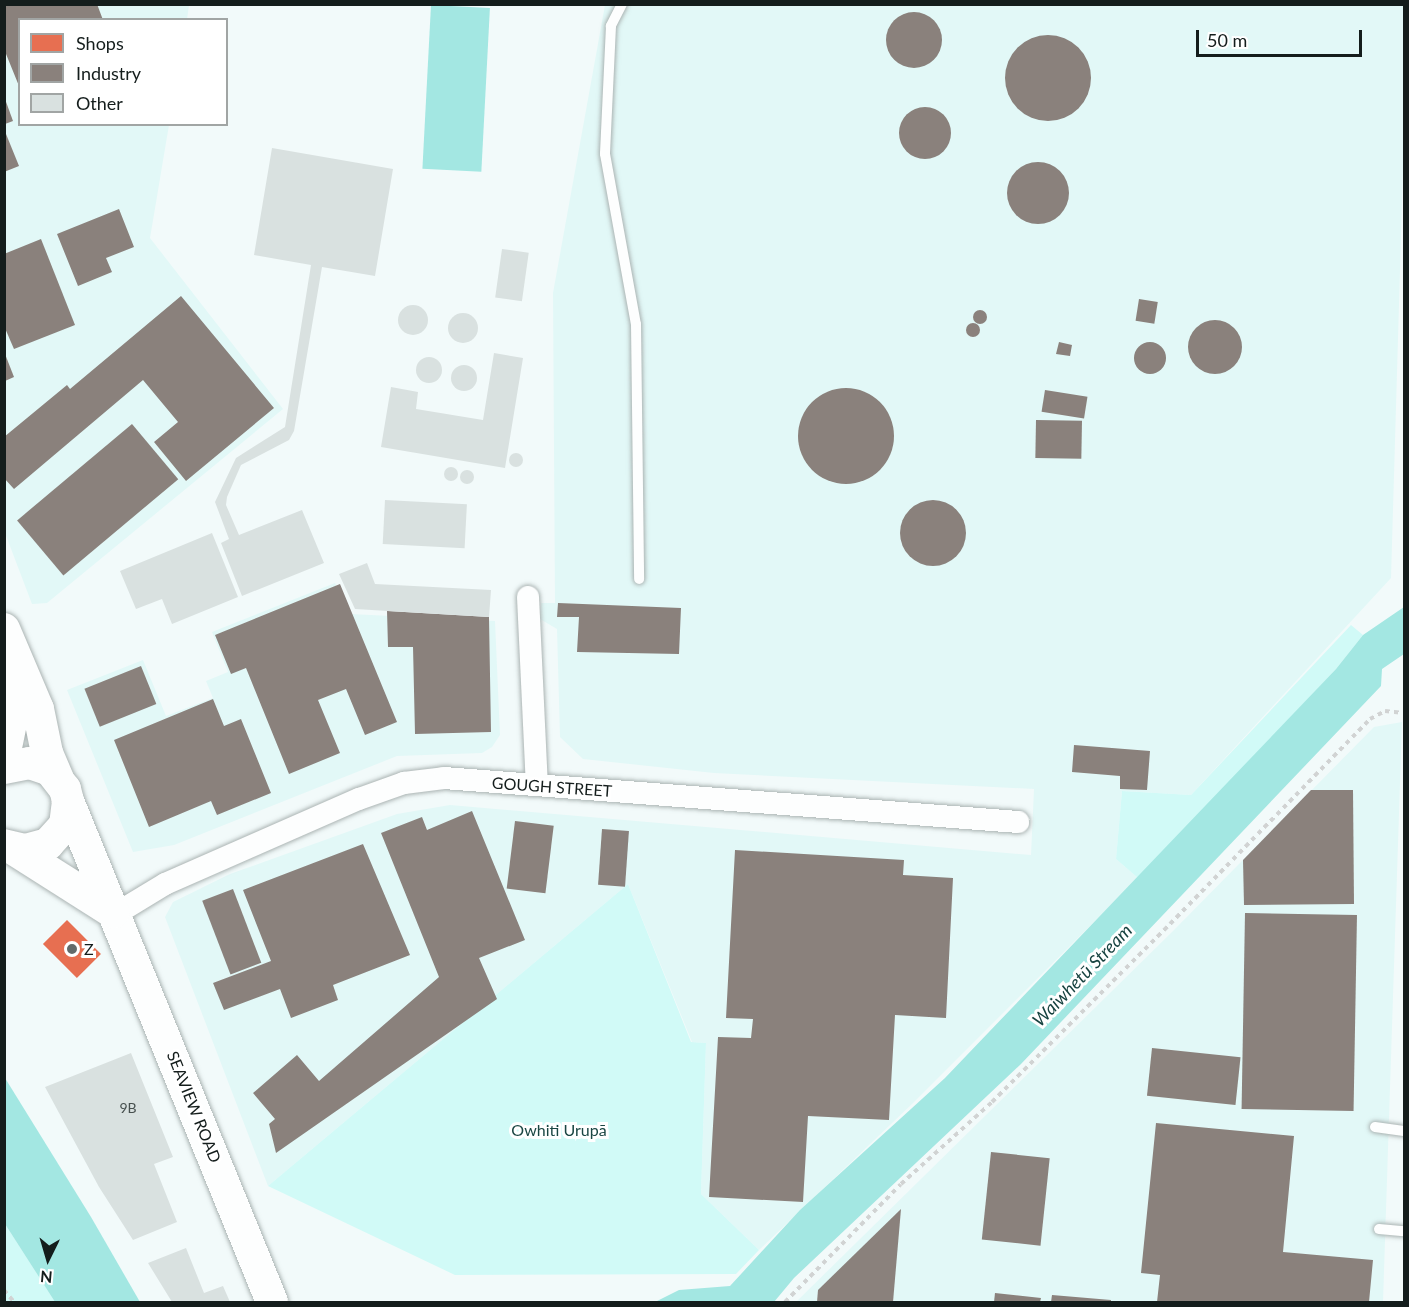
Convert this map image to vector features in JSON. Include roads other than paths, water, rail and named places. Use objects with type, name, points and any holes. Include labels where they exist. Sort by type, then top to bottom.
[{"type":"main road","name":"SEAVIEW ROAD","points":[[4,757],[15,704],[10,642]]},
{"type":"main road","name":"SEAVIEW ROAD","points":[[10,642],[38,709],[47,753],[272,1302]]},
{"type":"main road","points":[[4,768],[30,764],[50,770],[63,790],[65,825],[58,836],[36,849],[8,847]]},
{"type":"main road","points":[[8,847],[113,914]]},
{"type":"street","points":[[528,597],[537,785]]},
{"type":"street","name":"GOUGH STREET","points":[[113,914],[165,884],[404,783],[444,778],[1018,822]]},
{"type":"lane","points":[[622,4],[612,27],[604,154],[636,324],[639,579]]},
{"type":"lane","points":[[1375,1127],[1404,1131]]},
{"type":"lane","points":[[1379,1229],[1404,1231]]},
{"type":"water","points":[[431,5],[490,8],[481,172],[422,169]]},
{"type":"water","name":"Waiwhetū Stream","points":[[1404,607],[1404,654],[1382,669],[1381,686],[1021,1064],[794,1278],[774,1302],[655,1302],[679,1290],[730,1286],[800,1210],[945,1078],[1336,669],[1363,635]]},
{"type":"water","points":[[5,1078],[91,1217],[140,1302],[55,1302],[5,1224]]},
{"type":"place","name":"Z","points":[[72,949]]},
{"type":"park label","name":"Owhiti Urupā","points":[[559,1130]]}]
